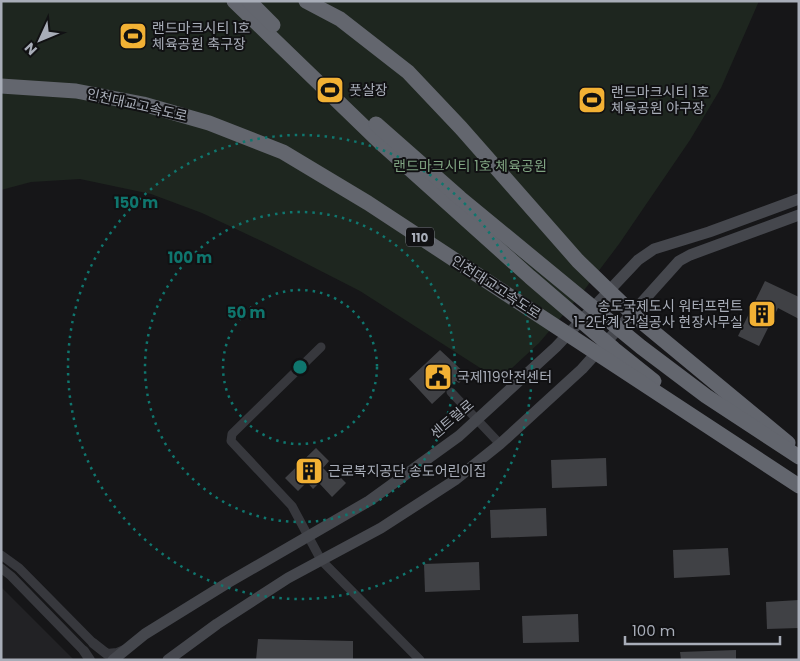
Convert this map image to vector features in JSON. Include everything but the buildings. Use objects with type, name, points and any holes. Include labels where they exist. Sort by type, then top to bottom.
[{"type":"highway","name":"인천대교고속도로","points":[[234,1],[384,146],[530,277],[614,349],[683,403],[799,486]]},
{"type":"highway","points":[[249,1],[313,65],[392,138],[540,265],[641,348],[698,390],[799,457]]},
{"type":"highway","points":[[306,1],[340,20],[408,72],[467,135],[578,261],[638,319],[799,452]]},
{"type":"highway","name":"인천대교고속도로","points":[[1,86],[76,91],[143,104],[209,123],[282,152],[368,203],[799,486]]},
{"type":"main road","name":"센트럴로","points":[[113,660],[145,634],[229,582],[368,501],[459,436],[556,347],[638,260],[654,249],[709,232],[799,199]]},
{"type":"main road","points":[[168,660],[225,619],[288,578],[381,528],[455,480],[500,444],[582,369],[679,261],[690,255],[799,216]]},
{"type":"street","points":[[321,348],[230,437],[234,445],[292,506],[321,560],[420,660]]},
{"type":"street","points":[[451,392],[500,444]]},
{"type":"street","points":[[1,556],[19,568],[93,643],[107,654],[117,653],[127,648]]},
{"type":"street","points":[[1,568],[11,576],[87,656]]},
{"type":"shaded area","points":[[1,587],[74,660],[1,660]]},
{"type":"green space","name":"랜드마크시티 1호 체육공원","points":[[1,1],[759,1],[721,88],[690,140],[619,244],[582,293],[539,343],[499,380],[360,291],[202,213],[151,194],[80,179],[31,182],[1,190]]},
{"type":"place","name":"랜드마크시티 1호 체육공원 축구장","points":[[133,36]]},
{"type":"place","name":"풋살장","points":[[330,90]]},
{"type":"place","name":"랜드마크시티 1호 체육공원 야구장","points":[[592,100]]},
{"type":"place","name":"송도국제도시 워터프런트 1-2단계 건설공사 현장사무실","points":[[762,314]]},
{"type":"place","name":"국제119안전센터","points":[[438,377]]},
{"type":"place","name":"근로복지공단 송도어린이집","points":[[309,471]]}]
